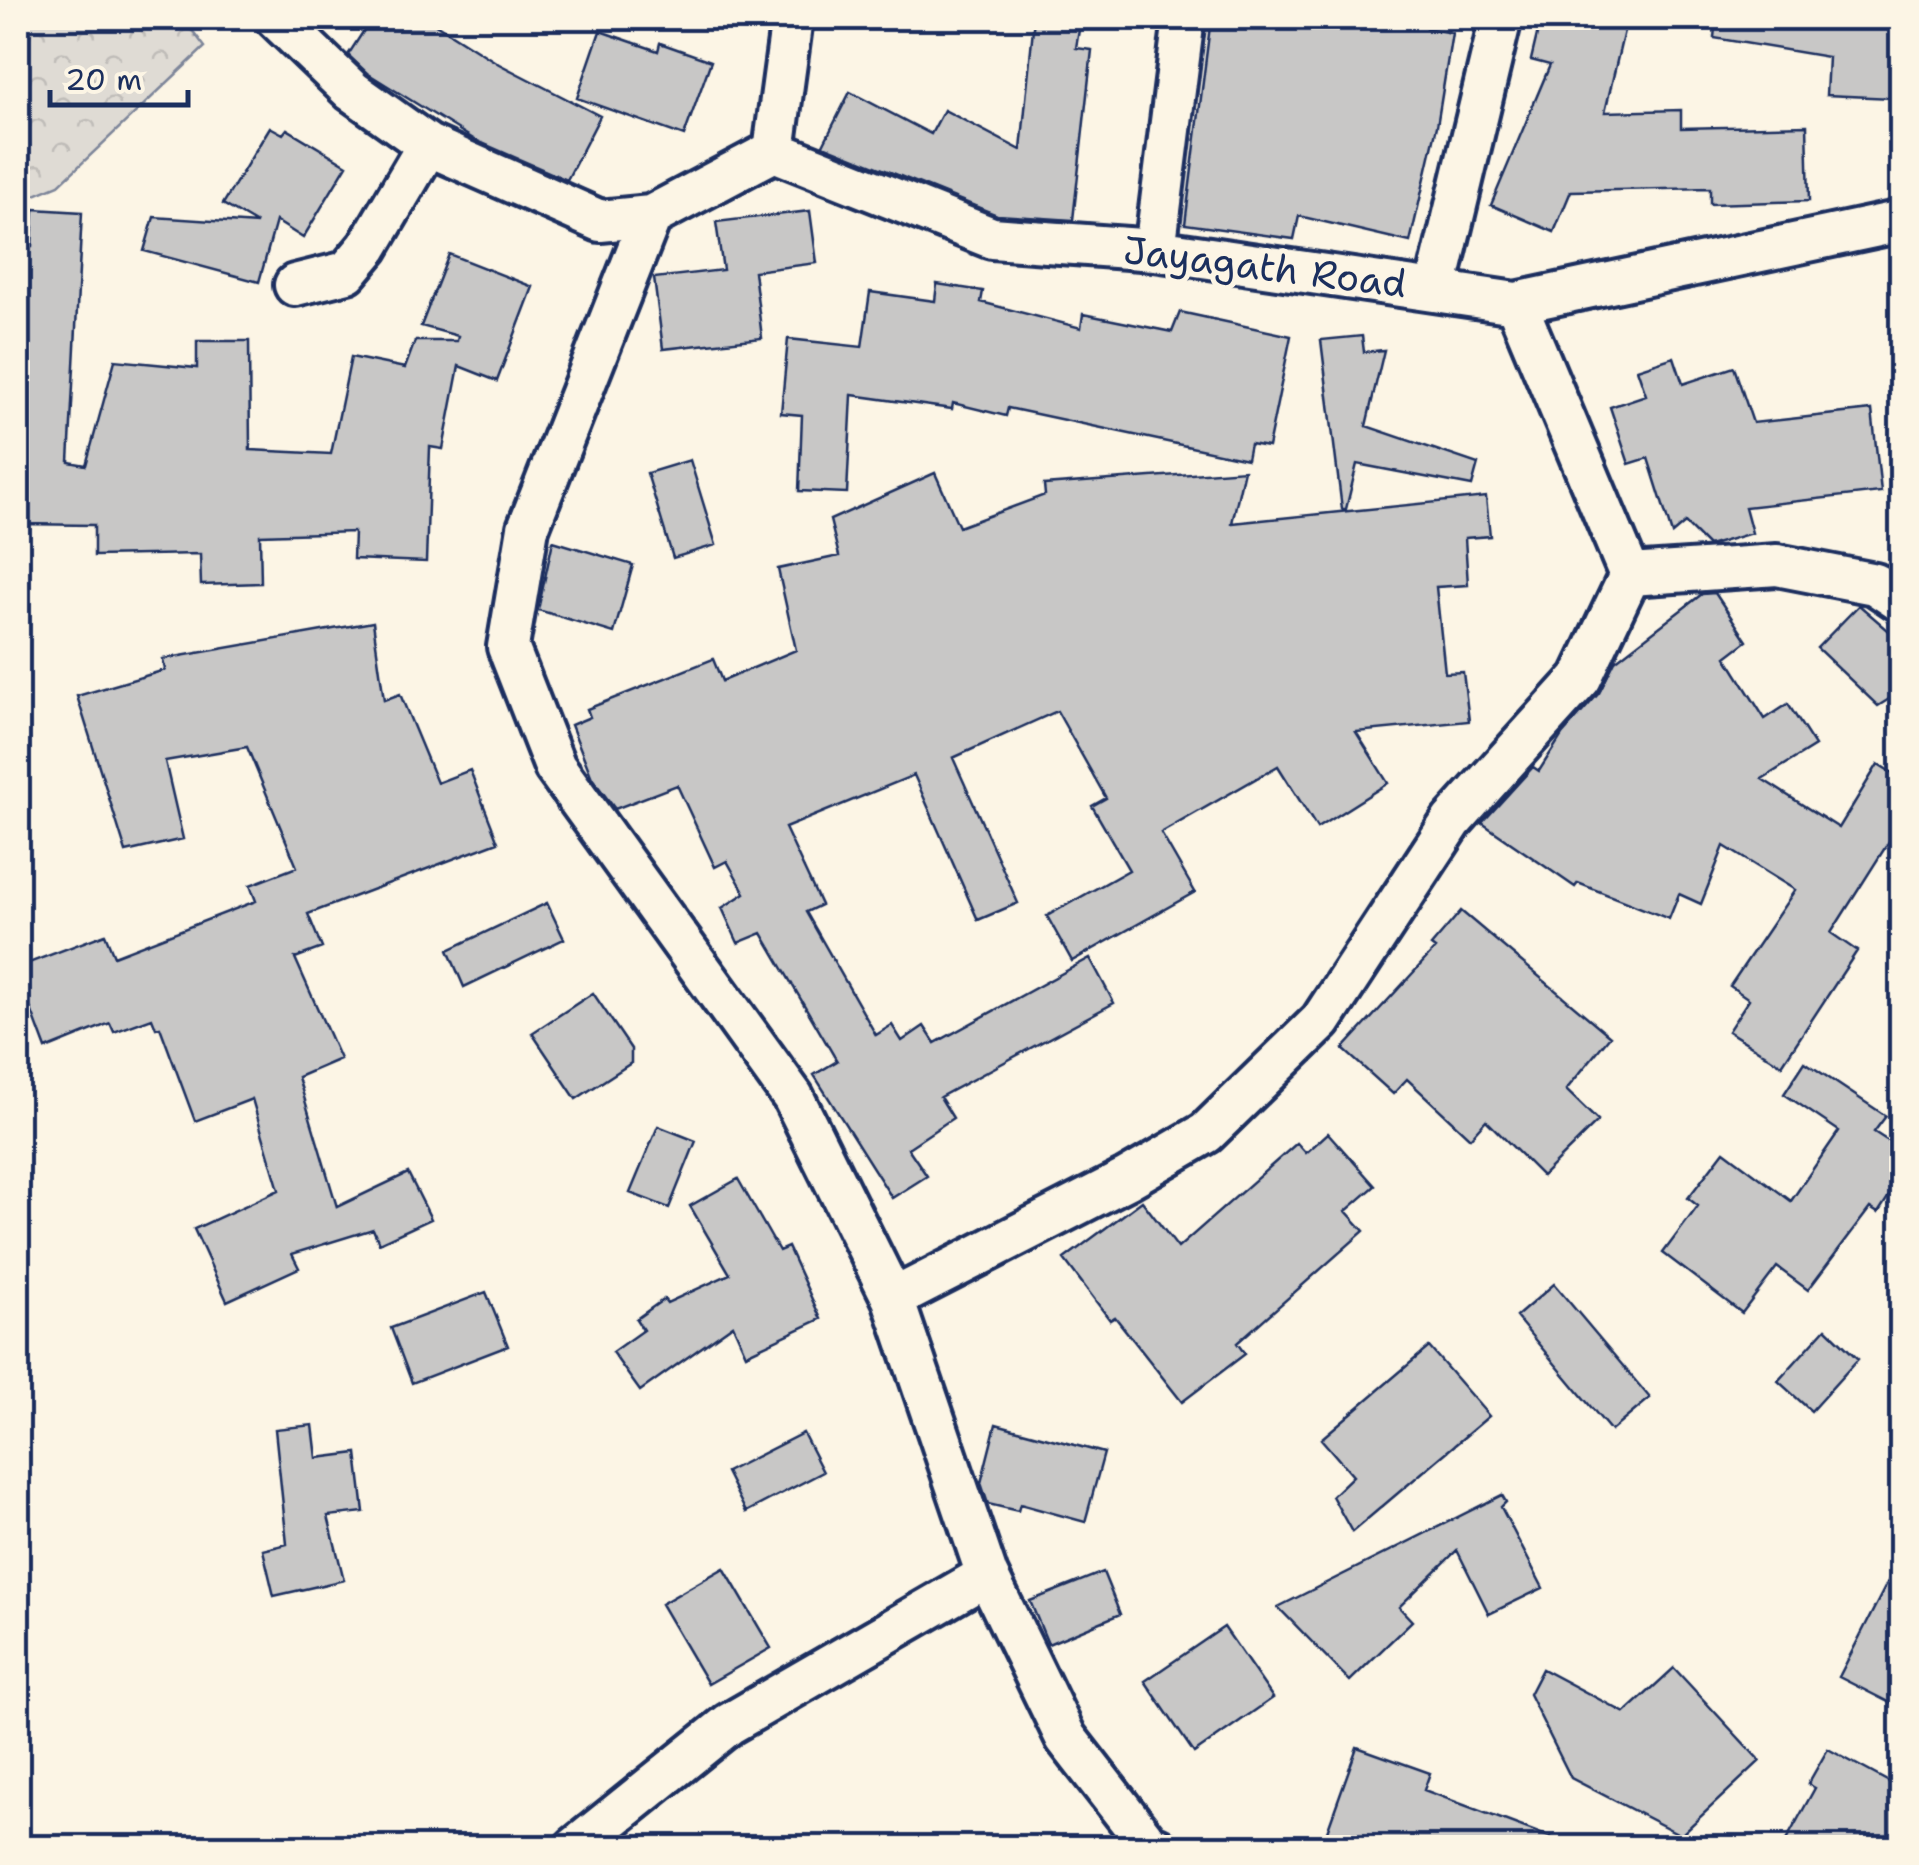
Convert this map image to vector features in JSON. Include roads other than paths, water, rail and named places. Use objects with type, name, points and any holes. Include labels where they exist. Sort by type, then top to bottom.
[{"type":"street","points":[[276,18],[352,91],[428,145],[600,221],[651,216],[774,151],[792,18]]},
{"type":"street","points":[[322,18],[320,25],[352,91]]},
{"type":"street","points":[[1155,250],[1184,18]]},
{"type":"street","points":[[1436,290],[1500,26]]},
{"type":"street","points":[[295,285],[348,272],[368,247],[428,145]]},
{"type":"street","name":"Jayagath Road","points":[[774,151],[992,238],[1155,250],[1516,304],[1902,221]]},
{"type":"street","points":[[651,216],[528,528],[508,646],[555,768],[792,1096],[893,1299],[987,1575],[1066,1738],[1151,1846]]},
{"type":"street","points":[[893,1299],[1127,1178],[1206,1132],[1321,1021],[1452,822],[1581,678],[1630,575],[1516,304]]},
{"type":"street","points":[[1630,575],[1777,565],[1874,584],[1902,602]]},
{"type":"street","points":[[574,1848],[729,1724],[987,1575]]}]
